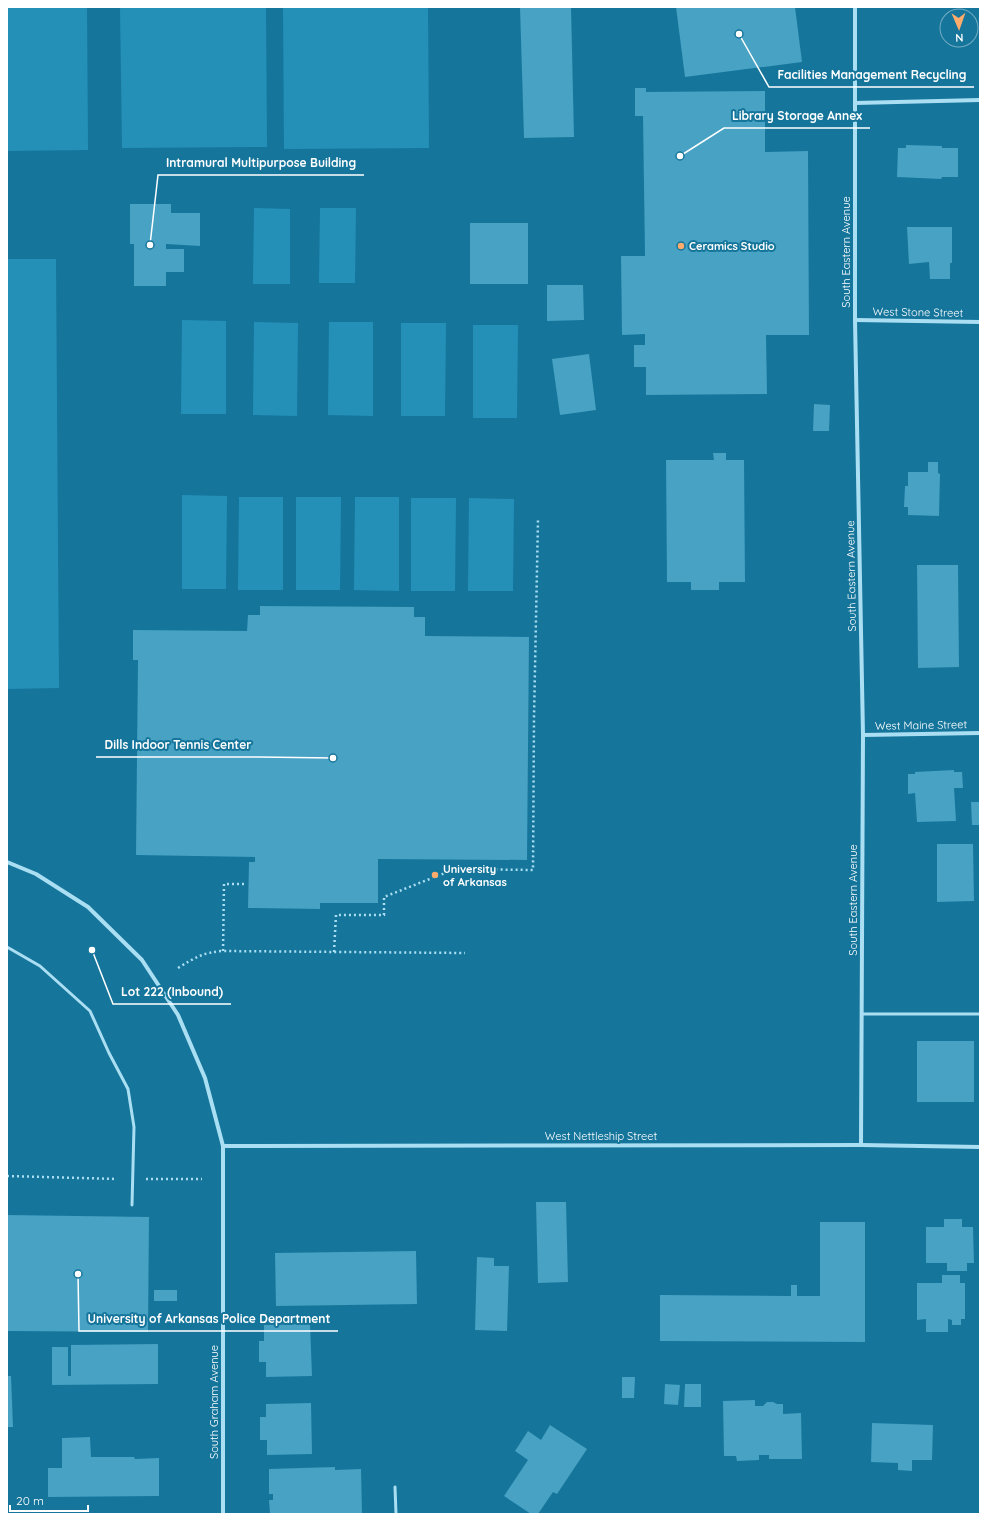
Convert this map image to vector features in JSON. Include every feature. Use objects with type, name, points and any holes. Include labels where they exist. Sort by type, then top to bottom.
[{"type":"street","name":"South Eastern Avenue","points":[[855,7],[855,320],[862,736],[861,1145]]},
{"type":"street","points":[[855,103],[980,100]]},
{"type":"street","name":"West Stone Street","points":[[855,320],[980,322]]},
{"type":"street","name":"West Maine Street","points":[[862,736],[980,733]]},
{"type":"street","name":"South Graham Avenue","points":[[7,862],[36,874],[88,907],[142,960],[178,1015],[205,1078],[223,1146],[223,1514]]},
{"type":"street","name":"West Nettleship Street","points":[[223,1146],[861,1145],[980,1147]]},
{"type":"lane","points":[[7,947],[40,966],[90,1011],[109,1053],[128,1089],[134,1127],[132,1205]]},
{"type":"lane","points":[[862,1014],[980,1014]]},
{"type":"lane","points":[[395,1488],[396,1514]]},
{"type":"path","points":[[334,952],[336,915],[384,914],[384,897],[455,868],[533,870],[538,519]]},
{"type":"path","points":[[223,951],[224,884],[246,884]]},
{"type":"path","points":[[178,968],[198,956],[209,952],[223,951],[465,953]]},
{"type":"path","points":[[7,1176],[202,1180]]},
{"type":"shaded area","points":[[7,7],[87,7],[88,150],[7,151]]},
{"type":"shaded area","points":[[120,7],[266,7],[267,147],[122,148]]},
{"type":"shaded area","points":[[283,7],[428,7],[429,148],[284,149]]},
{"type":"shaded area","points":[[254,208],[290,209],[290,284],[253,284]]},
{"type":"shaded area","points":[[320,208],[356,208],[355,283],[319,283]]},
{"type":"shaded area","points":[[7,259],[56,259],[59,688],[7,689]]},
{"type":"shaded area","points":[[182,320],[226,321],[226,414],[181,414]]},
{"type":"shaded area","points":[[254,322],[298,323],[297,416],[253,415]]},
{"type":"shaded area","points":[[329,322],[373,322],[373,416],[328,415]]},
{"type":"shaded area","points":[[401,323],[446,323],[445,416],[401,416]]},
{"type":"shaded area","points":[[473,325],[518,325],[517,418],[473,418]]},
{"type":"shaded area","points":[[182,495],[227,496],[226,589],[182,589]]},
{"type":"shaded area","points":[[239,497],[283,497],[283,590],[238,590]]},
{"type":"shaded area","points":[[296,497],[341,497],[340,590],[296,590]]},
{"type":"shaded area","points":[[355,497],[399,497],[399,591],[354,590]]},
{"type":"shaded area","points":[[411,498],[456,498],[455,591],[411,591]]},
{"type":"shaded area","points":[[469,498],[514,499],[513,591],[468,591]]},
{"type":"building","points":[[520,7],[571,7],[574,137],[524,138]]},
{"type":"building","points":[[676,7],[795,7],[802,62],[685,77]]},
{"type":"building","points":[[635,88],[646,88],[646,92],[765,91],[765,152],[808,151],[809,335],[766,335],[767,394],[646,395],[646,367],[634,367],[634,345],[645,345],[645,334],[622,335],[621,256],[645,256],[643,116],[635,116]]},
{"type":"building","points":[[906,145],[958,148],[958,177],[942,177],[941,179],[897,177],[898,148],[906,148]]},
{"type":"building","points":[[130,204],[171,204],[171,213],[200,213],[200,246],[166,244],[166,249],[184,249],[184,272],[166,272],[166,286],[134,286],[134,244],[130,244]]},
{"type":"building","points":[[470,223],[528,223],[528,284],[470,284]]},
{"type":"building","points":[[907,227],[952,227],[952,263],[950,263],[950,279],[930,279],[929,262],[909,264]]},
{"type":"building","points":[[547,285],[583,285],[584,320],[547,321]]},
{"type":"building","points":[[589,354],[596,410],[560,415],[552,359]]},
{"type":"building","points":[[814,404],[830,405],[829,431],[813,431]]},
{"type":"building","points":[[713,453],[726,453],[726,460],[744,460],[745,582],[719,582],[719,590],[691,590],[691,582],[667,582],[666,460],[714,460]]},
{"type":"building","points":[[928,462],[938,462],[938,473],[940,474],[939,516],[908,515],[908,507],[904,507],[905,486],[908,486],[908,472],[928,472]]},
{"type":"building","points":[[917,565],[958,565],[959,667],[918,668]]},
{"type":"building","points":[[260,606],[414,607],[414,617],[425,617],[425,636],[529,637],[527,860],[378,859],[378,903],[320,903],[320,909],[248,908],[249,862],[255,862],[255,857],[136,855],[138,660],[133,660],[133,630],[247,631],[248,615],[260,615]]},
{"type":"building","points":[[954,770],[954,772],[962,772],[963,788],[954,788],[956,821],[917,822],[915,793],[908,794],[908,774],[915,774],[915,772]]},
{"type":"building","points":[[971,802],[980,802],[980,825],[972,825]]},
{"type":"building","points":[[937,844],[973,844],[974,901],[937,902]]},
{"type":"building","points":[[917,1041],[974,1041],[974,1102],[917,1102]]},
{"type":"building","points":[[536,1202],[566,1202],[568,1282],[538,1283]]},
{"type":"building","points":[[7,1215],[149,1217],[148,1332],[7,1331]]},
{"type":"building","points":[[944,1219],[962,1219],[962,1227],[973,1227],[974,1263],[967,1263],[967,1271],[947,1271],[947,1263],[926,1263],[926,1227],[944,1227]]},
{"type":"building","points":[[820,1222],[865,1222],[865,1342],[660,1341],[660,1295],[791,1296],[791,1285],[797,1285],[797,1296],[820,1296]]},
{"type":"building","points":[[416,1251],[417,1304],[276,1306],[275,1253]]},
{"type":"building","points":[[477,1257],[494,1258],[494,1266],[509,1266],[507,1331],[475,1330]]},
{"type":"building","points":[[942,1275],[960,1275],[960,1283],[965,1283],[965,1319],[961,1319],[961,1325],[952,1325],[952,1320],[948,1319],[948,1332],[926,1332],[926,1319],[917,1320],[917,1283],[942,1283]]},
{"type":"building","points":[[154,1290],[177,1290],[177,1301],[154,1301]]},
{"type":"building","points":[[310,1324],[312,1376],[266,1377],[266,1362],[259,1362],[259,1341],[264,1341],[264,1325]]},
{"type":"building","points":[[158,1344],[158,1384],[52,1385],[52,1347],[68,1347],[68,1376],[71,1376],[71,1345]]},
{"type":"building","points":[[7,1376],[11,1376],[13,1427],[7,1427]]},
{"type":"building","points":[[622,1377],[635,1377],[634,1398],[622,1398]]},
{"type":"building","points":[[665,1384],[680,1385],[678,1405],[664,1404]]},
{"type":"building","points":[[685,1384],[701,1384],[701,1407],[684,1407]]},
{"type":"building","points":[[755,1400],[755,1406],[763,1406],[767,1402],[783,1404],[783,1414],[801,1413],[802,1459],[769,1459],[769,1455],[759,1455],[759,1460],[737,1461],[736,1456],[724,1456],[723,1401]]},
{"type":"building","points":[[311,1403],[312,1454],[267,1455],[267,1440],[260,1440],[260,1417],[266,1417],[266,1404]]},
{"type":"building","points":[[872,1423],[933,1425],[932,1460],[912,1460],[912,1471],[898,1470],[898,1463],[871,1462]]},
{"type":"building","points":[[550,1425],[587,1449],[557,1494],[553,1492],[538,1514],[531,1514],[504,1496],[528,1460],[515,1451],[528,1431],[541,1440]]},
{"type":"building","points":[[90,1437],[91,1457],[134,1457],[135,1459],[159,1458],[159,1496],[48,1497],[48,1468],[62,1468],[62,1438]]},
{"type":"building","points":[[335,1467],[335,1470],[361,1469],[362,1514],[270,1514],[269,1500],[273,1500],[273,1494],[269,1494],[269,1469]]},
{"type":"place","name":"Facilities Management Recycling","points":[[739,34]]},
{"type":"place","name":"Library Storage Annex","points":[[680,156]]},
{"type":"place","name":"Intramural Multipurpose Building","points":[[150,245]]},
{"type":"place","name":"Ceramics Studio","points":[[681,246]]},
{"type":"place","name":"Dills Indoor Tennis Center","points":[[333,758]]},
{"type":"place","name":"University of Arkansas","points":[[435,875]]},
{"type":"place","name":"Lot 222 (Inbound)","points":[[92,950]]},
{"type":"place","name":"University of Arkansas Police Department","points":[[78,1274]]}]
